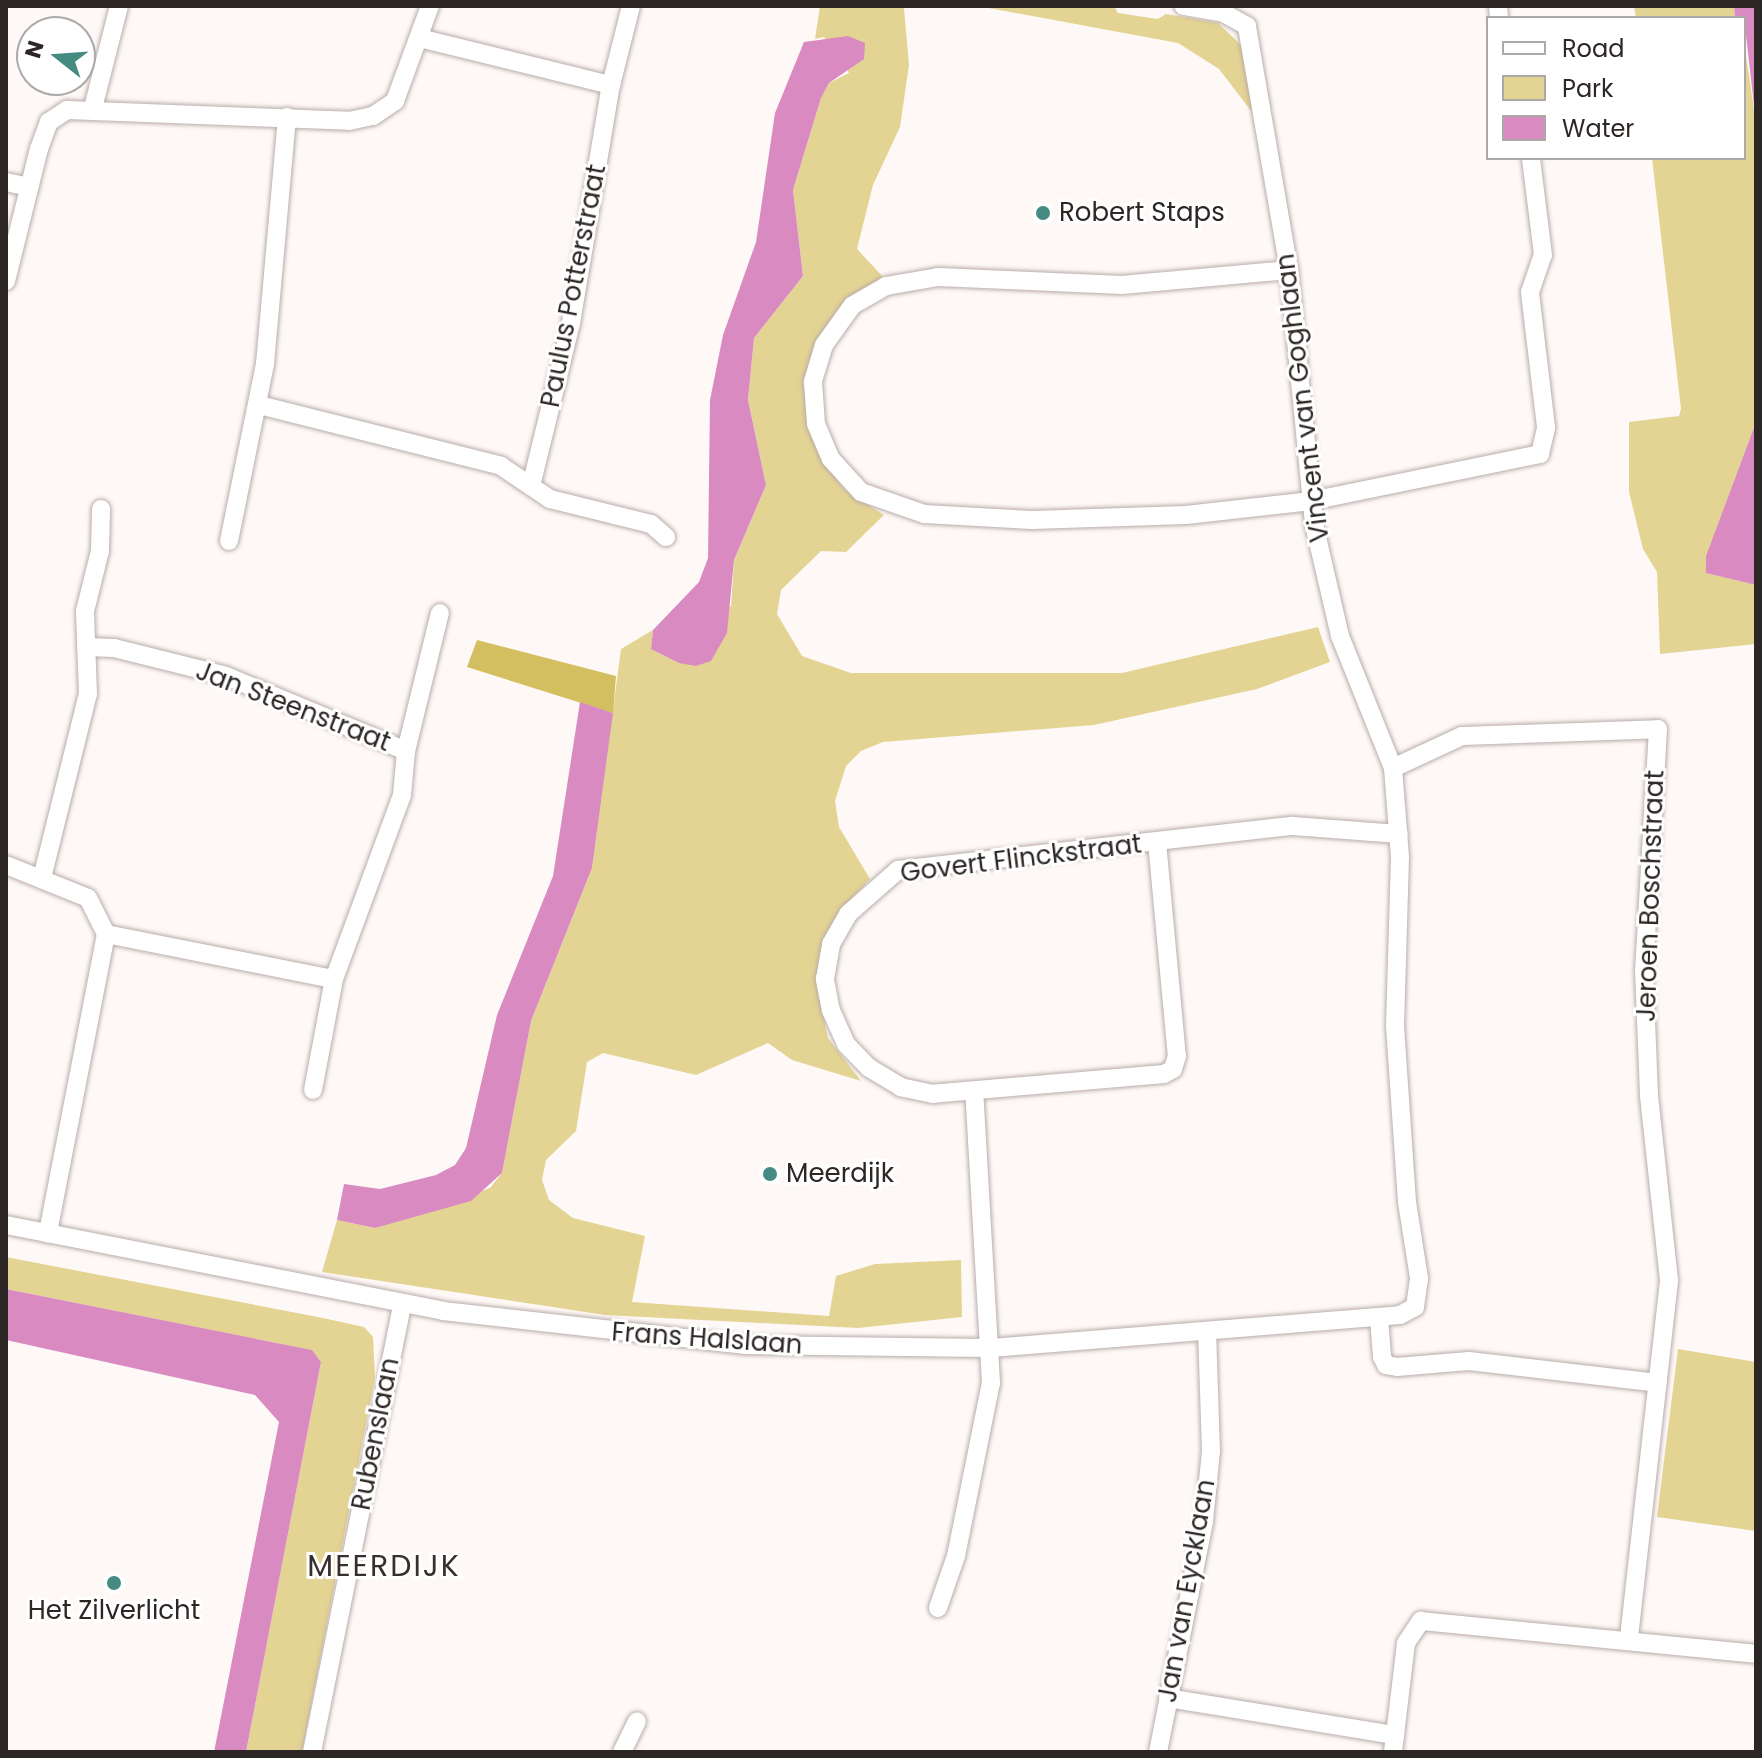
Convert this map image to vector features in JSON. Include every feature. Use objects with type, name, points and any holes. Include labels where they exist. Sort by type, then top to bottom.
[{"type":"street","points":[[93,108],[119,6]]},
{"type":"street","points":[[6,281],[49,122],[67,110],[93,108],[349,121],[373,116],[395,101],[430,6]]},
{"type":"street","name":"Paulus Potterstraat","points":[[531,486],[571,323],[611,85],[631,6]]},
{"type":"street","name":"Vincent van Goghlaan","points":[[1191,7],[1224,13],[1247,26],[1289,270],[1311,501],[1340,636],[1393,768],[1399,834],[1395,1026],[1407,1202],[1419,1278],[1415,1307]]},
{"type":"street","points":[[419,38],[611,85]]},
{"type":"street","points":[[229,541],[259,405],[287,117]]},
{"type":"street","points":[[1289,270],[1122,285],[938,277],[886,286],[852,306],[824,345],[813,382],[816,424],[831,459],[861,492],[924,514],[1122,519],[1311,501],[1540,454],[1546,427],[1530,292],[1543,255],[1531,160]]},
{"type":"street","points":[[6,182],[29,187]]},
{"type":"street","points":[[259,405],[501,466],[550,499],[651,524],[666,537]]},
{"type":"street","points":[[42,878],[88,694],[85,611],[100,551],[101,509]]},
{"type":"street","name":"Jan Steenstraat","points":[[313,1090],[334,979],[402,795],[406,751],[440,613]]},
{"type":"street","name":"Jan Steenstraat","points":[[86,647],[114,648],[226,676],[406,751]]},
{"type":"street","name":"Jeroen Boschstraat","points":[[1393,768],[1462,736],[1658,729],[1644,970],[1650,1109],[1669,1281],[1629,1640]]},
{"type":"street","name":"Govert Flinckstraat","points":[[1157,842],[1177,1056],[1173,1069],[1164,1074],[933,1094],[901,1087],[869,1068],[846,1044],[831,1011],[825,979],[831,944],[848,914],[898,870],[1293,826],[1399,834]]},
{"type":"street","points":[[6,865],[88,898],[106,934],[48,1233]]},
{"type":"street","points":[[106,934],[334,979]]},
{"type":"street","points":[[938,1608],[959,1542],[991,1383],[974,1091]]},
{"type":"street","name":"Frans Halslaan","points":[[6,1225],[402,1304],[519,1323],[730,1344],[991,1348],[1379,1317],[1415,1307]]},
{"type":"street","name":"Rubenslaan","points":[[312,1752],[402,1304]]},
{"type":"street","points":[[1379,1317],[1382,1357],[1386,1365],[1397,1367],[1469,1361],[1658,1383]]},
{"type":"street","name":"Jan van Eycklaan","points":[[1158,1752],[1204,1521],[1211,1451],[1207,1333]]},
{"type":"street","points":[[1168,1698],[1394,1743],[1406,1643],[1421,1621],[1756,1654]]},
{"type":"street","points":[[622,1752],[637,1721]]},
{"type":"green space","points":[[820,6],[904,8],[909,65],[900,127],[873,185],[857,249],[884,278],[838,311],[820,337],[809,364],[805,407],[828,469],[845,490],[884,515],[846,552],[821,551],[781,590],[777,614],[802,656],[851,673],[1122,673],[1318,627],[1330,662],[1257,689],[1094,725],[883,742],[861,751],[846,766],[835,801],[839,827],[870,879],[838,913],[823,944],[817,984],[828,1038],[861,1081],[792,1060],[768,1043],[696,1075],[603,1053],[587,1062],[576,1131],[546,1160],[542,1180],[549,1200],[573,1218],[645,1236],[632,1302],[829,1316],[836,1276],[875,1264],[961,1260],[962,1317],[858,1328],[605,1315],[322,1272],[337,1220],[375,1228],[490,1188],[502,1173],[531,1021],[592,868],[621,649],[653,630],[651,649],[731,606],[734,560],[766,485],[748,400],[754,338],[803,276],[793,190],[821,98],[829,83],[849,73],[824,37],[815,39]]},
{"type":"green space","points":[[978,6],[1114,6],[1118,13],[1158,19],[1166,14],[1218,23],[1241,45],[1255,116],[1219,69],[1178,43]]},
{"type":"green space","points":[[1634,6],[1734,6],[1735,16],[1636,16]]},
{"type":"green space","points":[[1746,56],[1756,123],[1756,422],[1706,557],[1707,573],[1756,585],[1756,644],[1660,654],[1657,572],[1643,549],[1629,492],[1629,422],[1679,416],[1681,409],[1652,160],[1746,160]]},
{"type":"green space","points":[[6,1257],[323,1318],[364,1327],[373,1337],[375,1378],[302,1752],[246,1752],[321,1362],[311,1350],[6,1289]]},
{"type":"green space","points":[[1678,1349],[1756,1362],[1756,1531],[1657,1517]]},
{"type":"shaded area","points":[[477,640],[616,676],[613,713],[467,667]]},
{"type":"water","points":[[1734,6],[1756,8],[1756,123],[1746,16],[1735,16]]},
{"type":"water","points":[[848,36],[865,43],[864,59],[829,83],[821,98],[793,190],[803,276],[754,338],[748,400],[766,485],[734,560],[727,633],[711,661],[696,666],[679,663],[651,649],[653,630],[699,582],[708,558],[710,400],[723,335],[756,242],[775,113],[804,42]]},
{"type":"water","points":[[1756,422],[1756,585],[1706,573],[1706,556]]},
{"type":"water","points":[[580,702],[613,713],[592,868],[531,1021],[502,1173],[471,1201],[375,1228],[337,1220],[344,1184],[380,1189],[436,1175],[455,1165],[466,1148],[497,1015],[553,876]]},
{"type":"water","points":[[6,1289],[312,1350],[321,1362],[246,1752],[214,1752],[279,1422],[255,1395],[6,1340]]},
{"type":"place","name":"Robert Staps","points":[[1043,213]]},
{"type":"place","name":"Meerdijk","points":[[770,1174]]},
{"type":"place","name":"Het Zilverlicht","points":[[114,1583]]},
{"type":"district","name":"MEERDIJK","points":[[384,1566]]}]
